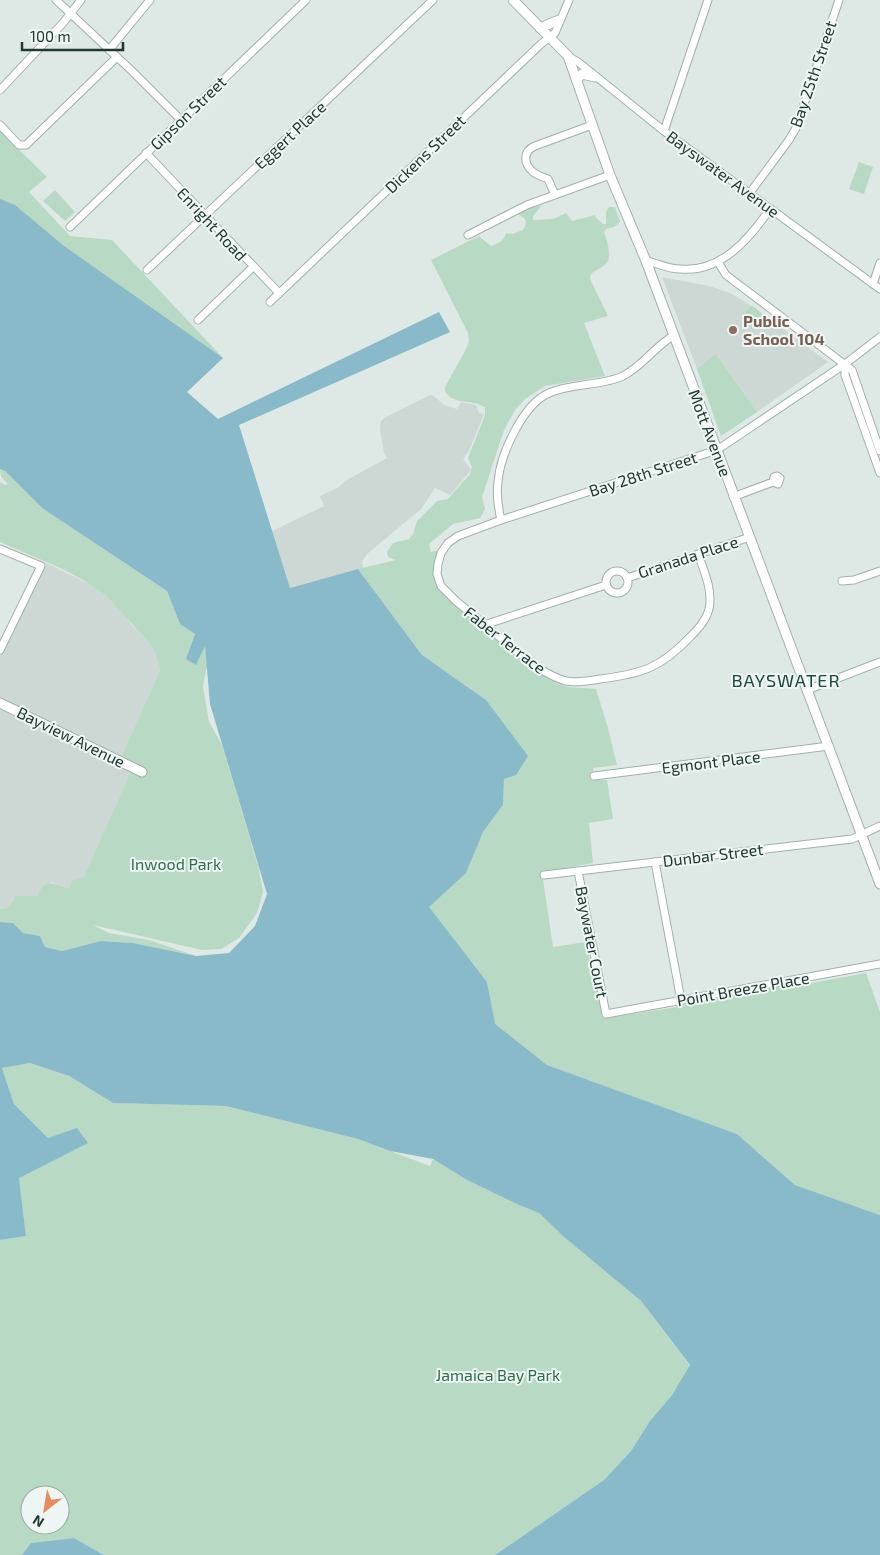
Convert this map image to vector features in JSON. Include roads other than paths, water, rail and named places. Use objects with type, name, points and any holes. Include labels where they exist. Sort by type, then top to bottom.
[{"type":"street","points":[[56,0],[181,120]]},
{"type":"street","points":[[0,90],[63,23],[81,0]]},
{"type":"street","points":[[109,50],[150,0]]},
{"type":"street","name":"Gipson Street","points":[[70,226],[306,0]]},
{"type":"street","name":"Eggert Place","points":[[148,270],[433,0]]},
{"type":"street","name":"Mott Avenue","points":[[513,0],[568,56],[610,175],[646,261],[880,884]]},
{"type":"street","name":"Dickens Street","points":[[270,302],[555,33],[569,0]]},
{"type":"street","points":[[664,131],[708,0]]},
{"type":"street","name":"Bay 25th Street","points":[[749,194],[796,128],[839,0]]},
{"type":"street","points":[[540,28],[559,20]]},
{"type":"street","name":"Bayswater Avenue","points":[[568,56],[664,131],[880,289]]},
{"type":"street","points":[[0,125],[19,144],[26,145],[117,57]]},
{"type":"street","points":[[577,79],[582,74],[595,76]]},
{"type":"street","points":[[555,195],[548,179],[536,174],[528,167],[525,156],[527,151],[535,146],[592,125]]},
{"type":"street","name":"Enright Road","points":[[146,153],[279,294]]},
{"type":"street","points":[[468,235],[527,205],[610,175]]},
{"type":"street","points":[[646,261],[679,270],[718,262],[747,240],[770,209]]},
{"type":"street","points":[[718,262],[724,273],[730,278],[852,370],[880,452]]},
{"type":"street","points":[[873,284],[880,263]]},
{"type":"street","points":[[198,320],[253,267]]},
{"type":"street","points":[[501,520],[497,498],[498,480],[520,421],[531,406],[548,393],[571,386],[621,377],[632,371],[663,342],[673,336]]},
{"type":"street","name":"Bay 28th Street","points":[[443,549],[458,536],[501,520],[717,450],[845,364],[880,337]]},
{"type":"street","points":[[845,364],[845,375],[880,473]]},
{"type":"street","points":[[734,497],[772,482]]},
{"type":"street","name":"Granada Place","points":[[627,578],[750,537]]},
{"type":"street","points":[[0,549],[41,566],[0,650]]},
{"type":"street","name":"Faber Terrace","points":[[443,549],[437,569],[439,583],[452,598],[532,664],[544,672],[565,681],[590,681],[648,670],[678,650],[701,626],[706,618],[710,600],[698,554]]},
{"type":"street","name":"Granada Place","points":[[615,571],[622,572],[627,578],[627,585],[620,592],[610,591],[606,585],[608,574],[615,571]]},
{"type":"street","points":[[842,581],[854,580],[880,571]]},
{"type":"street","name":"Granada Place","points":[[484,626],[606,585]]},
{"type":"street","points":[[807,690],[880,662]]},
{"type":"street","name":"Bayview Avenue","points":[[0,703],[142,772]]},
{"type":"street","name":"Egmont Place","points":[[594,776],[829,746]]},
{"type":"street","name":"Dunbar Street","points":[[544,875],[852,838],[880,826]]},
{"type":"street","points":[[655,862],[681,1000]]},
{"type":"street","name":"Baywater Court","points":[[578,871],[606,1014]]},
{"type":"street","name":"Point Breeze Place","points":[[606,1014],[880,964]]},
{"type":"water","points":[[0,199],[15,205],[64,246],[223,358],[187,392],[218,419],[439,312],[450,332],[239,425],[290,588],[358,569],[422,655],[486,700],[528,756],[516,775],[504,779],[503,805],[483,832],[466,873],[429,907],[487,982],[495,1024],[547,1065],[737,1134],[795,1185],[880,1215],[880,1555],[495,1555],[604,1480],[631,1451],[650,1421],[672,1395],[690,1365],[641,1301],[564,1237],[539,1213],[467,1180],[433,1159],[390,1151],[358,1139],[226,1106],[113,1103],[69,1076],[30,1063],[2,1068],[14,1104],[48,1138],[77,1128],[88,1143],[19,1178],[26,1236],[0,1240],[0,922],[13,923],[23,933],[40,936],[45,947],[62,951],[101,941],[133,943],[196,956],[229,953],[255,926],[267,894],[210,704],[205,646],[196,665],[186,659],[195,634],[180,624],[167,591],[42,508],[5,471],[0,469]]},
{"type":"water","points":[[74,1538],[104,1555],[22,1555],[31,1543]]},
{"type":"place","name":"Public School 104","points":[[733,330]]},
{"type":"district","name":"BAYSWATER","points":[[786,681]]},
{"type":"park label","name":"Inwood Park","points":[[176,864]]},
{"type":"park label","name":"Jamaica Bay Park","points":[[498,1375]]}]
